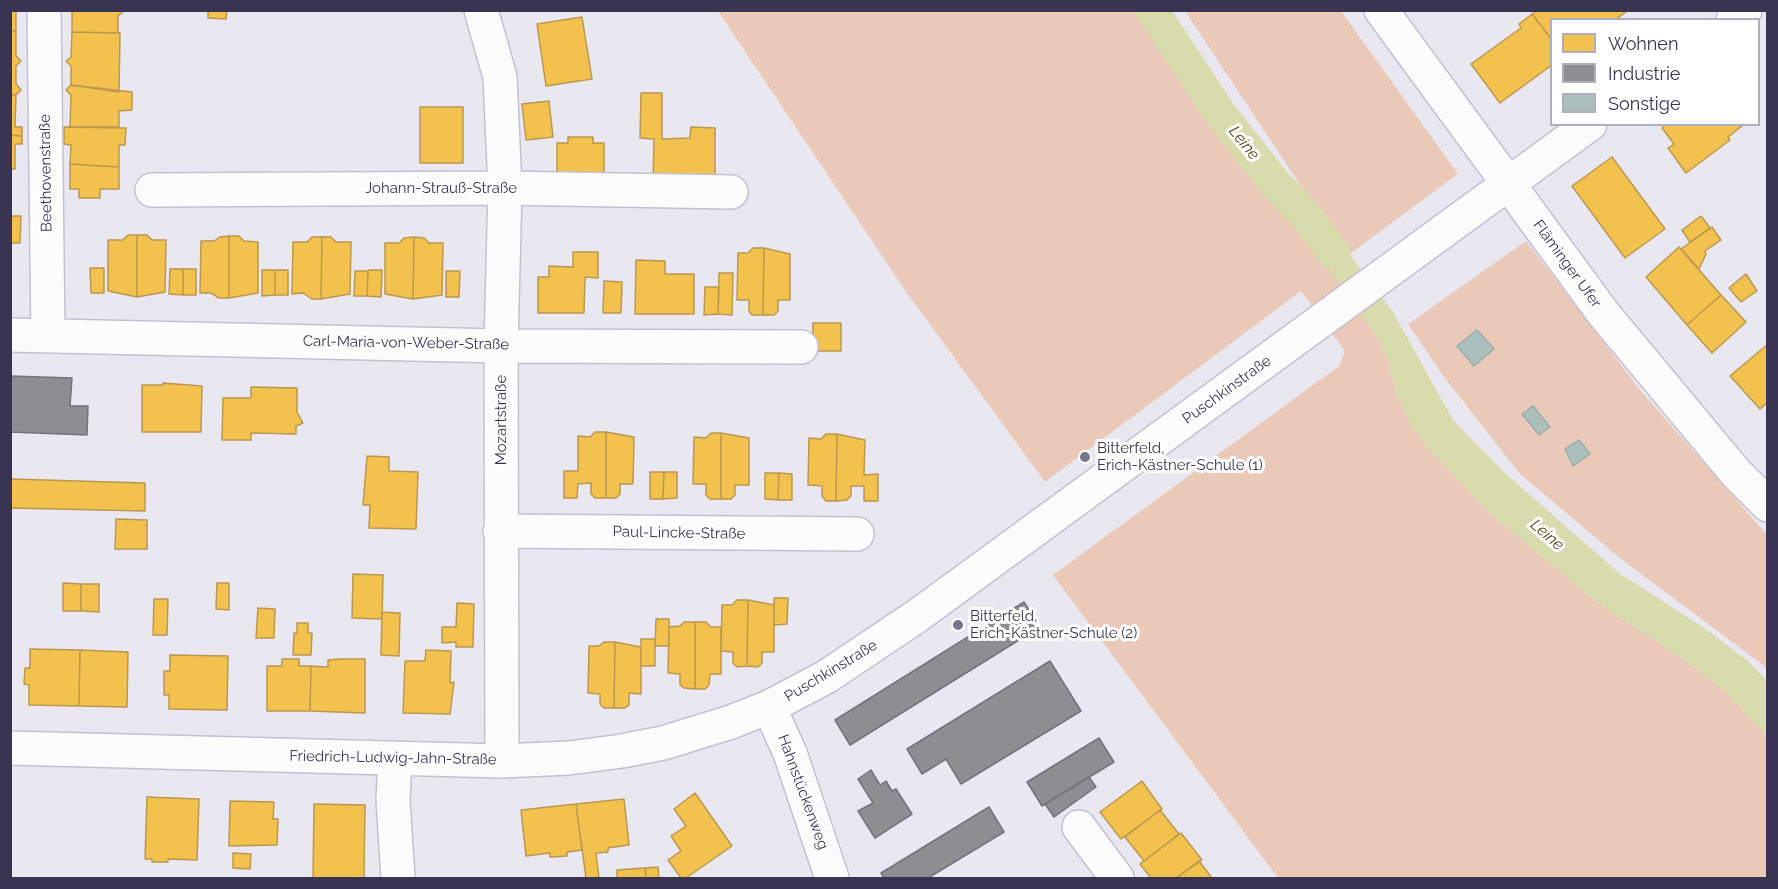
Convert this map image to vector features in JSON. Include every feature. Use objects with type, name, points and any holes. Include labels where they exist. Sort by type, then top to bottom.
[{"type":"street","name":"Beethovenstraße","points":[[44,10],[48,334]]},
{"type":"street","name":"Mozartstraße","points":[[482,10],[500,78],[505,188],[500,531],[502,761]]},
{"type":"street","name":"Fläminger Ufer","points":[[1381,10],[1603,313],[1736,473],[1767,506]]},
{"type":"street","name":"Puschkinstraße","points":[[769,707],[836,671],[917,616],[1587,126]]},
{"type":"street","name":"Johann-Strauß-Straße","points":[[152,190],[505,188],[731,192]]},
{"type":"street","name":"Carl-Maria-von-Weber-Straße","points":[[10,335],[48,334],[501,346],[801,347]]},
{"type":"street","name":"Paul-Lincke-Straße","points":[[500,531],[857,534]]},
{"type":"street","name":"Friedrich-Ludwig-Jahn-Straße","points":[[10,748],[502,761],[569,758],[663,743],[769,707]]},
{"type":"street","name":"Hahnstückenweg","points":[[769,707],[790,753],[832,879]]},
{"type":"street","points":[[394,759],[393,800],[398,879]]},
{"type":"street","points":[[1079,828],[1117,879]]},
{"type":"shaded area","points":[[718,11],[1157,11],[1377,337],[1387,358],[1397,395],[1424,444],[1493,516],[1597,602],[1685,660],[1723,689],[1767,736],[1767,878],[1278,878],[1053,575],[1339,366],[1345,351],[1301,291],[1045,482],[907,293]]},
{"type":"shaded area","points":[[1185,11],[1341,11],[1458,174],[1347,256]]},
{"type":"shaded area","points":[[1526,241],[1641,391],[1767,535],[1767,668],[1621,559],[1520,474],[1444,377],[1408,324]]},
{"type":"water","points":[[1317,211],[1393,312],[1453,420],[1506,474],[1619,573],[1707,630],[1748,661],[1767,681],[1767,736],[1723,689],[1685,660],[1597,602],[1493,516],[1424,444],[1409,422],[1397,395],[1387,358],[1377,337],[1298,225]]},
{"type":"building: Wohnen","points":[[10,10],[16,10],[16,31],[10,31]]},
{"type":"building: Wohnen","points":[[72,10],[125,10],[118,16],[118,33],[72,32]]},
{"type":"building: Wohnen","points":[[208,10],[227,10],[226,19],[208,18]]},
{"type":"building: Wohnen","points":[[1537,10],[1627,10],[1618,18],[1550,18],[1550,37],[1532,14]]},
{"type":"building: Wohnen","points":[[1532,14],[1550,37],[1550,66],[1500,103],[1471,64],[1521,28],[1519,24]]},
{"type":"building: Wohnen","points":[[582,17],[592,79],[546,86],[537,24]]},
{"type":"building: Wohnen","points":[[10,31],[16,31],[16,56],[21,61],[16,66],[16,84],[21,90],[16,95],[10,94]]},
{"type":"building: Wohnen","points":[[72,32],[120,33],[119,92],[71,85],[71,66],[66,61],[71,57]]},
{"type":"building: Wohnen","points":[[71,85],[132,92],[132,110],[119,111],[119,127],[70,127],[71,95],[66,90]]},
{"type":"building: Wohnen","points":[[641,93],[662,93],[662,139],[690,138],[691,127],[715,128],[715,181],[653,180],[654,139],[640,138]]},
{"type":"building: Wohnen","points":[[10,94],[16,95],[15,127],[22,127],[22,136],[10,135]]},
{"type":"building: Wohnen","points":[[549,101],[553,137],[526,140],[522,104]]},
{"type":"building: Wohnen","points":[[420,107],[463,107],[463,163],[420,163]]},
{"type":"building: Wohnen","points":[[1664,126],[1742,126],[1728,137],[1730,140],[1686,173],[1668,148],[1674,144],[1662,128]]},
{"type":"building: Wohnen","points":[[64,127],[126,128],[125,145],[119,145],[119,167],[70,164],[71,145],[64,144]]},
{"type":"building: Wohnen","points":[[10,135],[22,136],[22,144],[15,144],[15,169],[10,169]]},
{"type":"building: Wohnen","points":[[568,137],[593,137],[593,143],[604,143],[604,179],[557,178],[557,143],[568,143]]},
{"type":"building: Wohnen","points":[[1612,157],[1665,229],[1625,258],[1572,186]]},
{"type":"building: Wohnen","points":[[70,164],[119,167],[119,189],[100,189],[100,198],[79,198],[79,189],[70,189]]},
{"type":"building: Wohnen","points":[[10,216],[21,216],[20,243],[10,243]]},
{"type":"building: Wohnen","points":[[1701,216],[1710,228],[1690,242],[1682,230]]},
{"type":"building: Wohnen","points":[[1712,227],[1721,240],[1705,251],[1706,254],[1699,269],[1681,249]]},
{"type":"building: Wohnen","points":[[128,235],[137,235],[137,297],[108,291],[108,240],[123,240]]},
{"type":"building: Wohnen","points":[[137,235],[147,235],[152,240],[166,240],[165,292],[137,297]]},
{"type":"building: Wohnen","points":[[229,236],[239,236],[244,241],[258,242],[258,293],[229,298]]},
{"type":"building: Wohnen","points":[[229,236],[229,298],[219,298],[211,293],[200,293],[201,241],[214,241],[220,237]]},
{"type":"building: Wohnen","points":[[312,237],[322,237],[321,299],[312,299],[303,293],[292,294],[293,242],[307,242]]},
{"type":"building: Wohnen","points":[[322,237],[331,237],[336,242],[351,242],[350,294],[321,299]]},
{"type":"building: Wohnen","points":[[414,237],[424,238],[429,243],[443,243],[442,295],[413,299]]},
{"type":"building: Wohnen","points":[[414,237],[413,299],[385,294],[385,243],[399,243],[404,238]]},
{"type":"building: Wohnen","points":[[1679,247],[1721,295],[1687,325],[1646,277]]},
{"type":"building: Wohnen","points":[[753,248],[764,248],[763,315],[752,315],[749,311],[749,300],[737,300],[738,253],[748,253]]},
{"type":"building: Wohnen","points":[[764,248],[790,254],[790,300],[778,300],[778,311],[774,315],[763,315]]},
{"type":"building: Wohnen","points":[[573,252],[598,252],[598,278],[585,277],[584,313],[538,313],[538,277],[549,277],[549,266],[573,267]]},
{"type":"building: Wohnen","points":[[636,260],[665,261],[665,274],[694,274],[694,314],[635,314]]},
{"type":"building: Wohnen","points":[[90,268],[104,268],[104,293],[91,293]]},
{"type":"building: Wohnen","points":[[170,269],[183,269],[183,295],[169,294]]},
{"type":"building: Wohnen","points":[[183,269],[196,269],[196,295],[183,295]]},
{"type":"building: Wohnen","points":[[262,270],[275,270],[275,295],[262,296]]},
{"type":"building: Wohnen","points":[[275,270],[288,270],[288,295],[275,295]]},
{"type":"building: Wohnen","points":[[368,270],[382,270],[381,297],[367,296]]},
{"type":"building: Wohnen","points":[[355,271],[368,271],[367,296],[354,296]]},
{"type":"building: Wohnen","points":[[446,271],[460,271],[459,297],[446,297]]},
{"type":"building: Wohnen","points":[[719,273],[733,273],[732,315],[718,314]]},
{"type":"building: Wohnen","points":[[1746,274],[1757,291],[1741,302],[1729,288]]},
{"type":"building: Wohnen","points":[[604,281],[622,282],[621,313],[603,313]]},
{"type":"building: Wohnen","points":[[705,287],[719,287],[718,314],[704,315]]},
{"type":"building: Wohnen","points":[[1721,295],[1746,322],[1712,353],[1687,325]]},
{"type":"building: Wohnen","points":[[813,323],[841,323],[841,351],[813,351]]},
{"type":"building: Wohnen","points":[[1768,344],[1768,402],[1760,409],[1730,376]]},
{"type":"building: Wohnen","points":[[163,383],[202,386],[201,432],[142,432],[142,385],[163,385]]},
{"type":"building: Wohnen","points":[[251,387],[297,388],[297,412],[303,423],[296,426],[296,434],[251,433],[251,440],[222,440],[223,398],[251,398]]},
{"type":"building: Wohnen","points":[[595,432],[606,432],[606,498],[595,498],[591,494],[591,483],[578,484],[577,498],[564,498],[564,471],[578,471],[578,436],[590,437]]},
{"type":"building: Wohnen","points":[[606,432],[634,437],[633,484],[620,484],[620,494],[616,498],[606,498]]},
{"type":"building: Wohnen","points":[[711,433],[721,433],[721,499],[710,499],[706,495],[706,484],[693,484],[694,437],[706,438]]},
{"type":"building: Wohnen","points":[[721,433],[749,438],[749,485],[735,485],[735,495],[731,499],[721,499]]},
{"type":"building: Wohnen","points":[[826,434],[837,434],[836,501],[826,501],[822,496],[822,486],[808,485],[809,438],[821,439]]},
{"type":"building: Wohnen","points":[[837,434],[865,440],[864,475],[878,474],[878,501],[864,501],[864,486],[851,486],[851,496],[847,500],[836,501]]},
{"type":"building: Wohnen","points":[[367,456],[389,457],[389,471],[418,472],[416,529],[369,528],[370,505],[363,505]]},
{"type":"building: Wohnen","points":[[650,472],[664,472],[663,499],[650,499]]},
{"type":"building: Wohnen","points":[[664,472],[677,472],[677,498],[663,499]]},
{"type":"building: Wohnen","points":[[765,473],[779,473],[778,500],[765,499]]},
{"type":"building: Wohnen","points":[[779,473],[792,474],[792,500],[778,500]]},
{"type":"building: Wohnen","points":[[10,479],[145,483],[145,511],[10,508]]},
{"type":"building: Wohnen","points":[[116,519],[147,520],[147,549],[115,549]]},
{"type":"building: Wohnen","points":[[353,574],[383,575],[382,619],[352,618]]},
{"type":"building: Wohnen","points":[[63,583],[81,584],[81,611],[63,611]]},
{"type":"building: Wohnen","points":[[217,583],[229,583],[229,610],[216,609]]},
{"type":"building: Wohnen","points":[[81,584],[99,584],[99,612],[81,611]]},
{"type":"building: Wohnen","points":[[774,598],[788,598],[787,624],[774,625]]},
{"type":"building: Wohnen","points":[[154,599],[168,599],[167,635],[153,635]]},
{"type":"building: Wohnen","points":[[737,600],[748,600],[747,666],[737,667],[733,663],[733,652],[721,651],[722,605],[732,605]]},
{"type":"building: Wohnen","points":[[748,600],[774,605],[774,652],[762,652],[762,663],[758,667],[747,666]]},
{"type":"building: Wohnen","points":[[457,603],[474,604],[473,647],[456,647],[456,642],[442,643],[442,627],[456,627]]},
{"type":"building: Wohnen","points":[[258,608],[275,609],[274,638],[256,638]]},
{"type":"building: Wohnen","points":[[382,612],[400,613],[399,656],[381,655]]},
{"type":"building: Wohnen","points":[[656,619],[669,619],[669,646],[655,646]]},
{"type":"building: Wohnen","points":[[684,622],[695,622],[695,689],[684,688],[680,685],[680,674],[668,673],[669,627],[680,626]]},
{"type":"building: Wohnen","points":[[695,622],[706,622],[711,627],[721,627],[721,674],[710,674],[709,685],[705,689],[695,689]]},
{"type":"building: Wohnen","points":[[297,623],[308,623],[308,633],[312,633],[311,655],[293,655]]},
{"type":"building: Wohnen","points":[[641,639],[655,639],[655,666],[641,666]]},
{"type":"building: Wohnen","points":[[604,642],[615,642],[614,708],[604,708],[600,704],[600,694],[588,693],[589,646],[599,646]]},
{"type":"building: Wohnen","points":[[615,642],[641,647],[641,694],[629,693],[629,705],[625,708],[614,708]]},
{"type":"building: Wohnen","points":[[30,649],[80,650],[79,706],[29,705],[29,685],[24,684],[25,668],[30,668]]},
{"type":"building: Wohnen","points":[[80,650],[128,652],[127,707],[79,706]]},
{"type":"building: Wohnen","points":[[426,650],[451,651],[450,683],[454,682],[450,714],[403,713],[405,661],[425,661]]},
{"type":"building: Wohnen","points":[[170,655],[228,656],[227,710],[169,709],[169,695],[164,695],[164,671],[170,671]]},
{"type":"building: Wohnen","points":[[282,659],[299,659],[299,666],[311,666],[310,711],[267,711],[267,666],[282,666]]},
{"type":"building: Wohnen","points":[[365,659],[365,713],[310,711],[311,666],[328,667],[328,660]]},
{"type":"building: Wohnen","points":[[1142,781],[1162,809],[1121,839],[1100,812]]},
{"type":"building: Wohnen","points":[[695,793],[732,846],[686,878],[681,878],[668,860],[681,851],[671,836],[686,826],[674,809]]},
{"type":"building: Wohnen","points":[[147,797],[199,799],[197,860],[168,859],[168,862],[152,862],[152,859],[145,859]]},
{"type":"building: Wohnen","points":[[624,799],[629,845],[608,848],[608,852],[596,853],[599,878],[586,878],[576,804]]},
{"type":"building: Wohnen","points":[[230,801],[274,802],[273,819],[278,819],[277,845],[229,846]]},
{"type":"building: Wohnen","points":[[314,804],[365,805],[364,878],[313,878]]},
{"type":"building: Wohnen","points":[[576,804],[582,850],[567,852],[567,856],[550,857],[550,853],[526,856],[521,810]]},
{"type":"building: Wohnen","points":[[1160,810],[1179,834],[1144,861],[1125,837]]},
{"type":"building: Wohnen","points":[[1181,833],[1202,860],[1176,878],[1151,878],[1140,864]]},
{"type":"building: Wohnen","points":[[233,853],[251,854],[250,869],[233,868]]},
{"type":"building: Wohnen","points":[[1199,861],[1212,878],[1176,878]]},
{"type":"building: Wohnen","points":[[658,867],[659,878],[646,878],[645,868]]},
{"type":"building: Wohnen","points":[[645,868],[646,878],[617,878],[617,870]]},
{"type":"building: Industrie","points":[[10,376],[72,378],[70,406],[88,406],[87,435],[10,432]]},
{"type":"building: Industrie","points":[[1024,602],[1040,627],[850,745],[835,720]]},
{"type":"building: Industrie","points":[[1050,661],[1081,711],[961,784],[946,759],[922,774],[907,749]]},
{"type":"building: Industrie","points":[[1099,738],[1114,762],[1042,806],[1027,782]]},
{"type":"building: Industrie","points":[[871,770],[880,785],[886,781],[892,791],[896,789],[912,814],[875,838],[858,811],[873,803],[858,779]]},
{"type":"building: Industrie","points":[[1089,777],[1096,787],[1054,817],[1045,804]]},
{"type":"building: Industrie","points":[[989,807],[1004,832],[928,878],[884,878],[881,873]]},
{"type":"building: Sonstige","points":[[1477,330],[1494,349],[1474,366],[1457,346]]},
{"type":"building: Sonstige","points":[[1533,406],[1550,427],[1539,435],[1522,414]]},
{"type":"building: Sonstige","points":[[1579,440],[1590,454],[1573,466],[1565,449]]},
{"type":"waterway","name":"Leine","points":[[1152,10],[1222,116],[1273,181],[1307,217],[1334,254]]},
{"type":"place","name":"Bitterfeld, Erich-Kästner-Schule (1)","points":[[1085,457]]},
{"type":"place","name":"Bitterfeld, Erich-Kästner-Schule (2)","points":[[958,625]]}]
